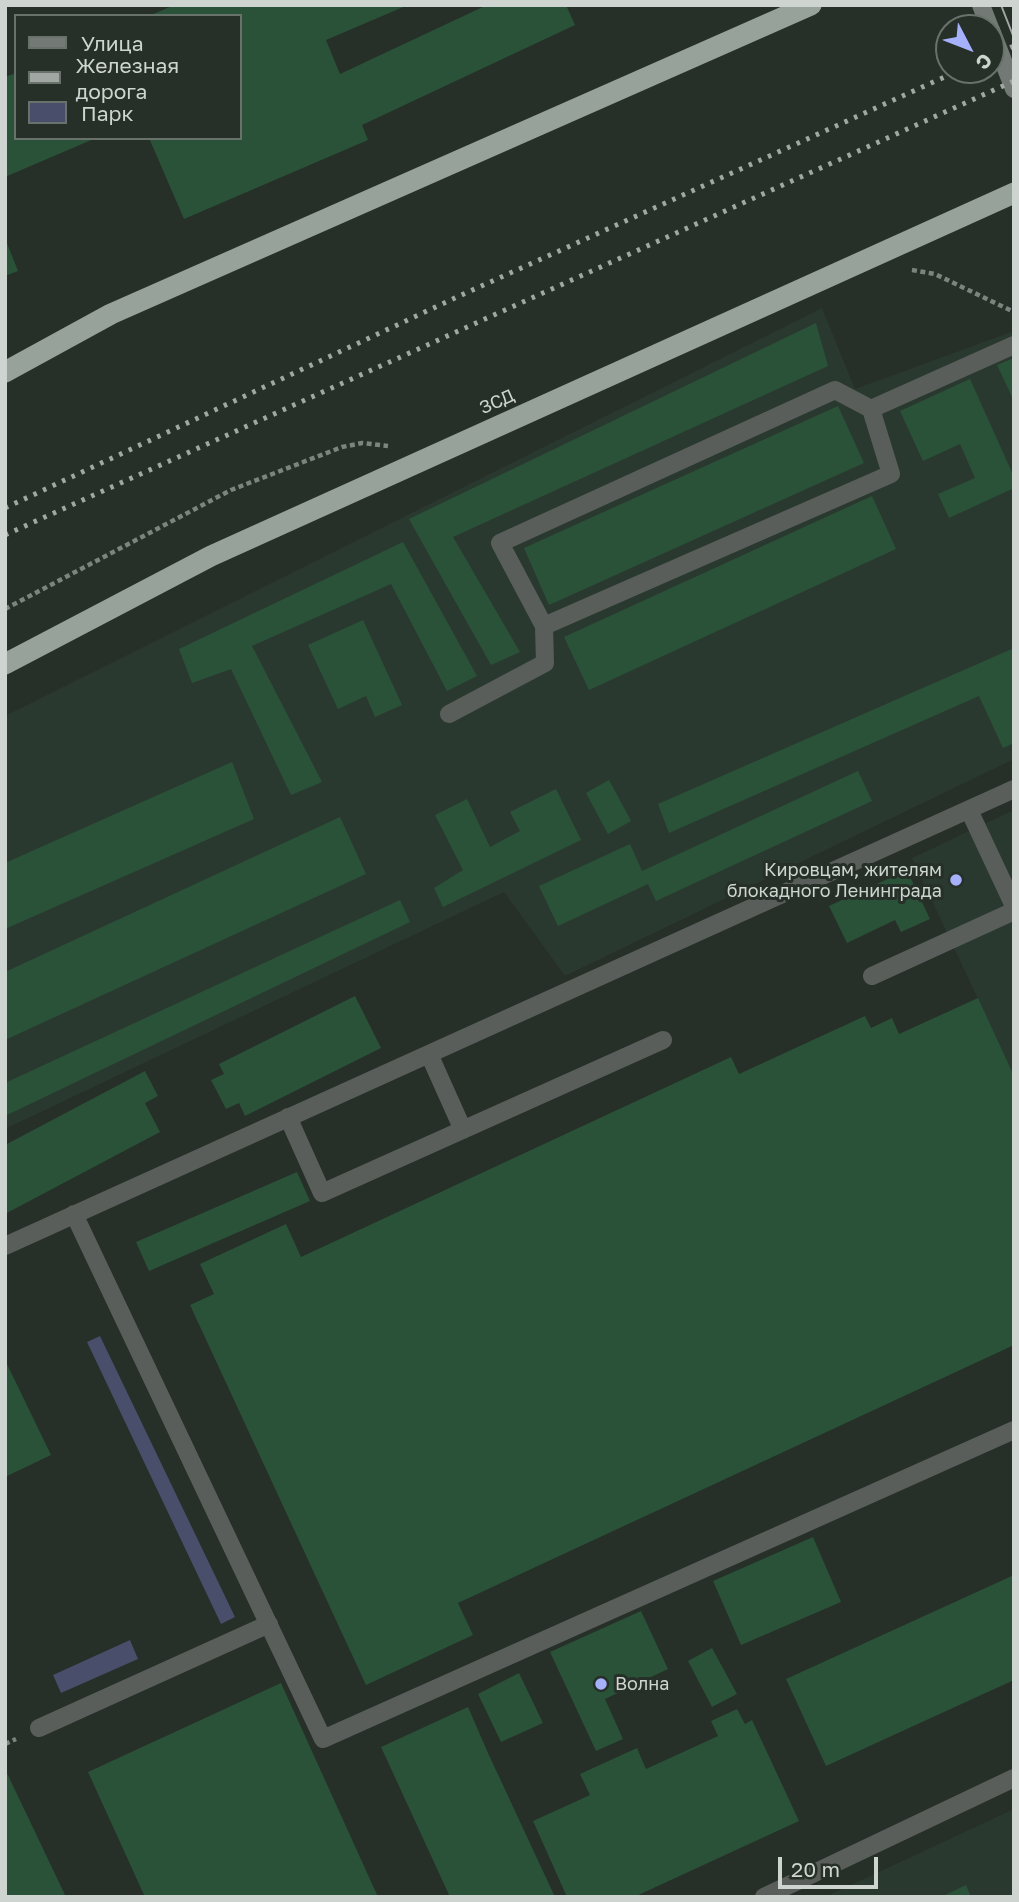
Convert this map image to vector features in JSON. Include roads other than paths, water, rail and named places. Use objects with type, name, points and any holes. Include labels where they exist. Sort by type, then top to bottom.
[{"type":"highway","points":[[5,372],[111,314],[811,5]]},
{"type":"highway","name":"ЗСД","points":[[5,664],[211,556],[1014,193]]},
{"type":"main road","points":[[1005,66],[1014,89]]},
{"type":"street","points":[[871,409],[1014,345]]},
{"type":"street","points":[[449,714],[545,663],[544,626],[500,543],[835,390],[871,409],[891,474],[544,626]]},
{"type":"street","points":[[5,1246],[1014,789]]},
{"type":"street","points":[[872,976],[1014,908],[969,810]]},
{"type":"street","points":[[288,1117],[322,1193],[663,1040]]},
{"type":"street","points":[[429,1054],[463,1130]]},
{"type":"street","points":[[74,1214],[323,1739],[1014,1430]]},
{"type":"street","points":[[39,1728],[269,1624]]},
{"type":"street","points":[[764,1897],[1014,1778]]},
{"type":"tram line","points":[[1001,5],[1014,38]]},
{"type":"railway","points":[[1005,50],[1014,46]]},
{"type":"railway","points":[[5,508],[457,297],[935,81]]},
{"type":"railway","points":[[5,535],[1014,81]]},
{"type":"place","name":"Кировцам, жителям блокадного Ленинграда","points":[[956,880]]},
{"type":"place","name":"Волна","points":[[601,1684]]}]
